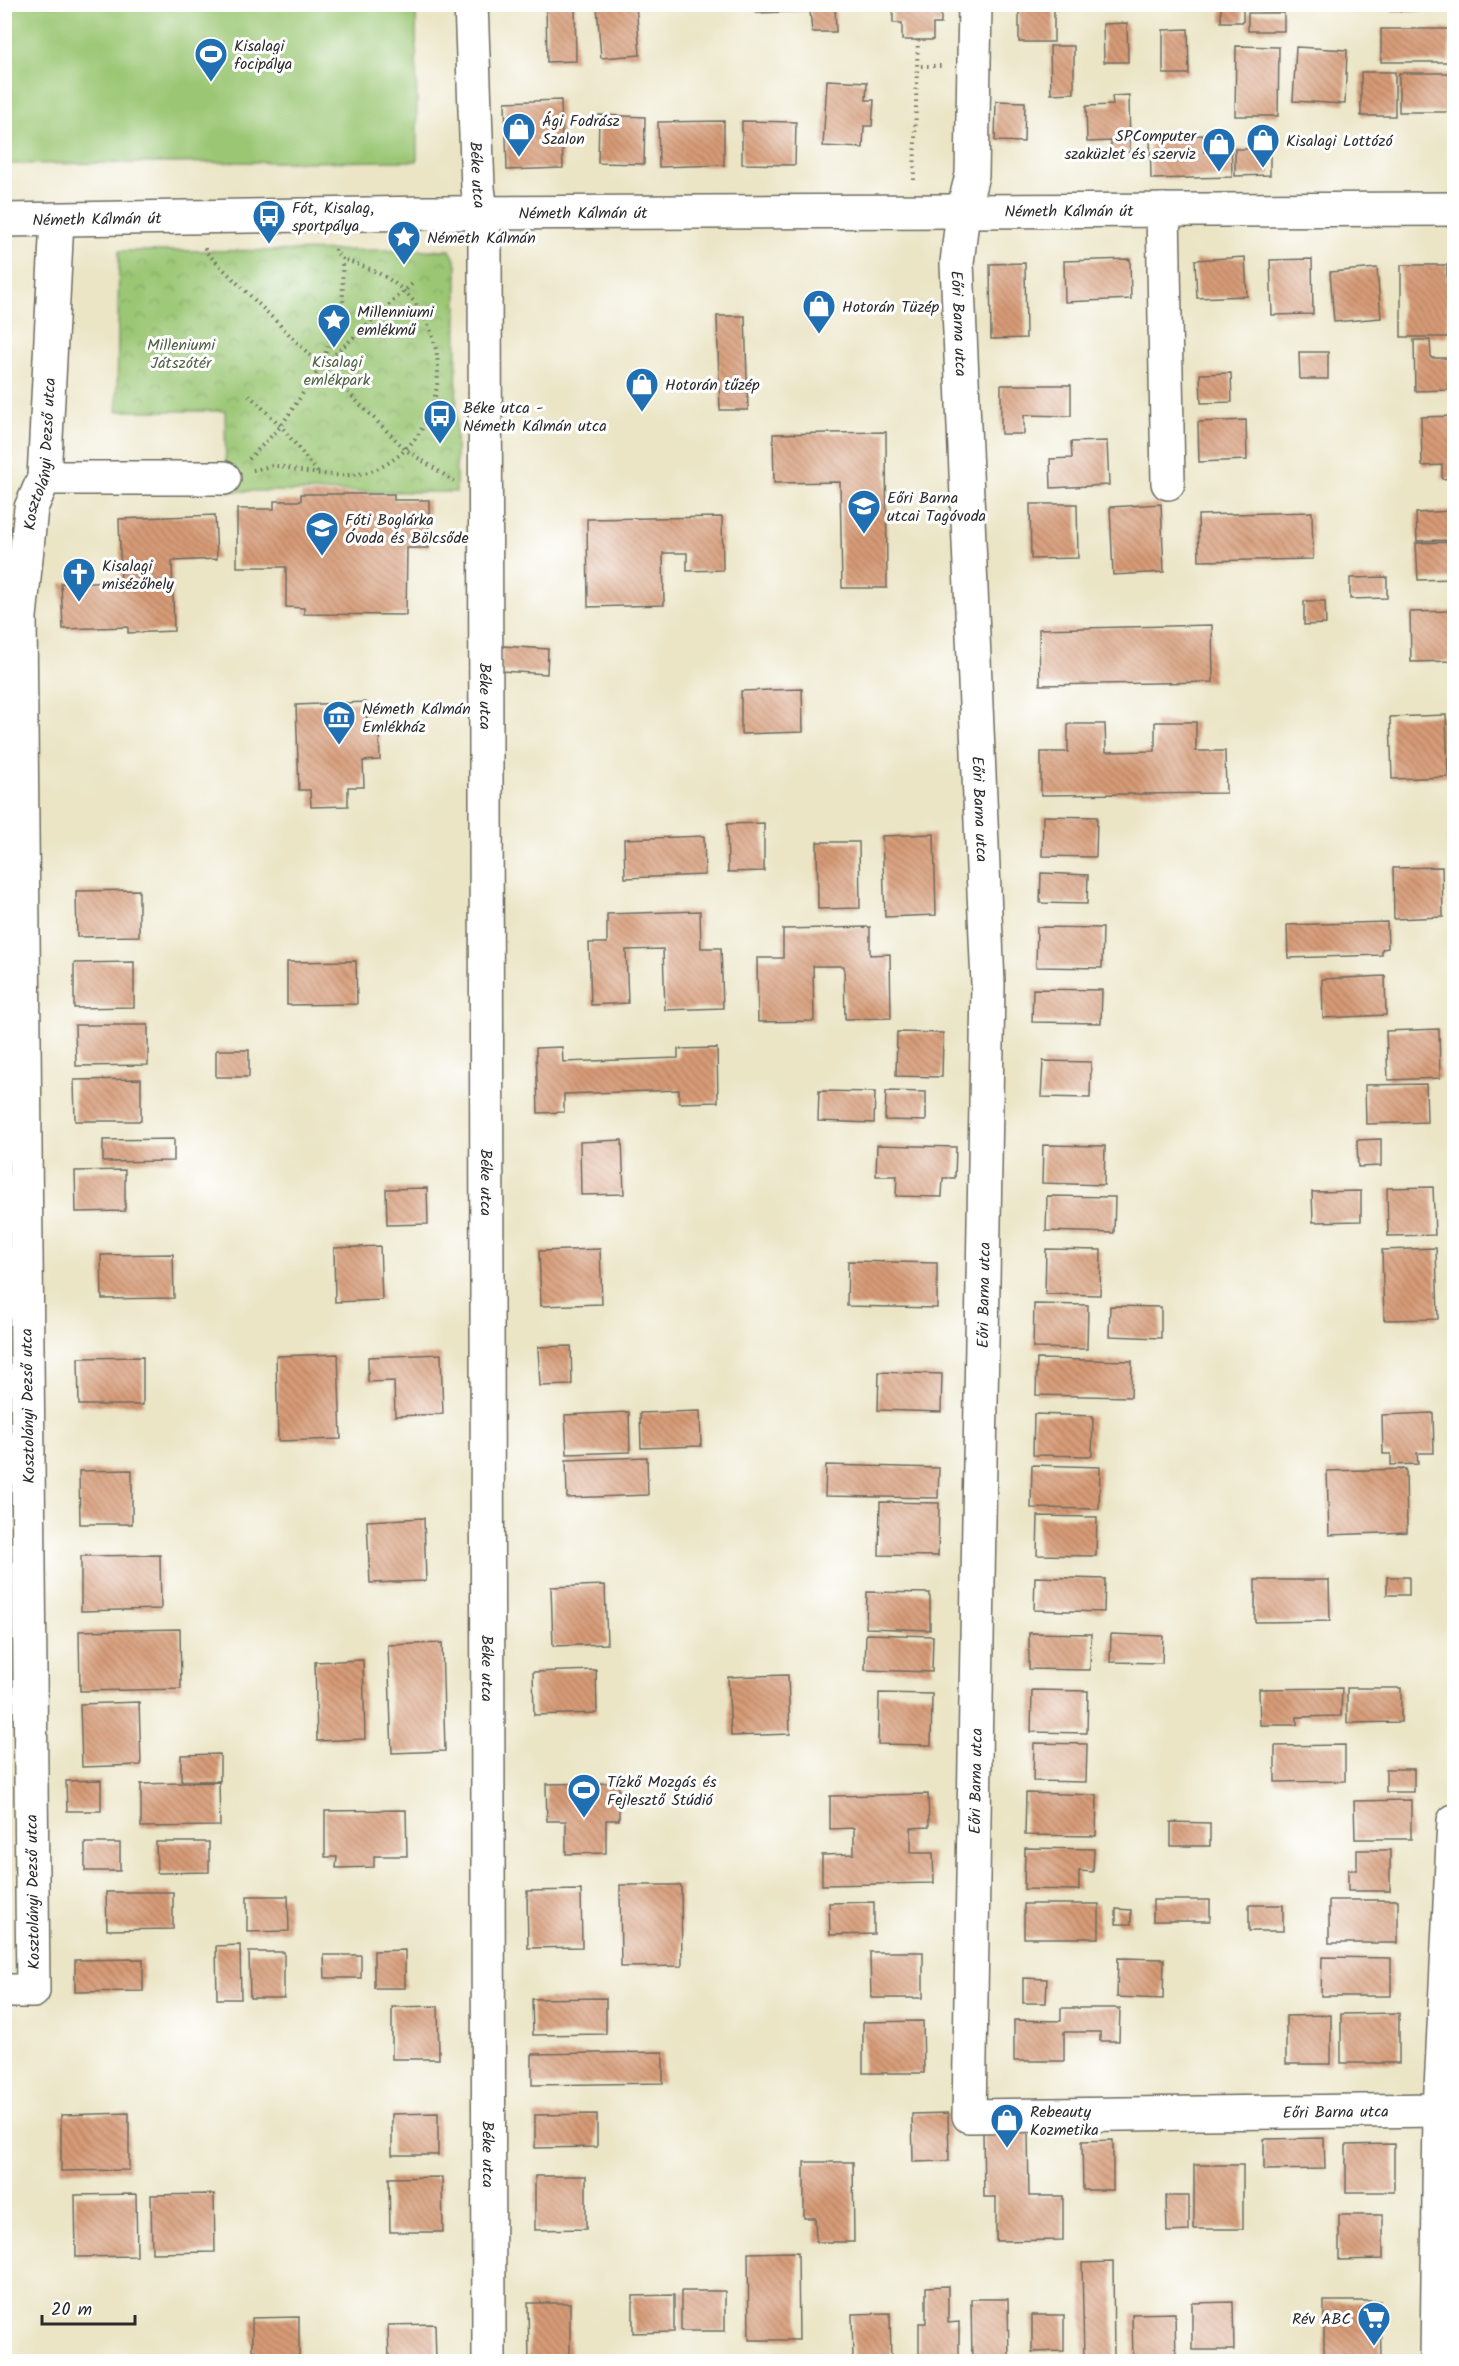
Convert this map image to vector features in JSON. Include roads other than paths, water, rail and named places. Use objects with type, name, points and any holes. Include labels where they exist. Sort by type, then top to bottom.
[{"type":"street","name":"Béke utca","points":[[471,4],[481,212],[485,244],[489,2361]]},
{"type":"street","name":"Eőri Barna utca","points":[[975,4],[972,175],[963,212],[957,263],[988,984],[969,2116],[1440,2110]]},
{"type":"street","name":"Németh Kálmán út","points":[[4,220],[481,212],[1455,209]]},
{"type":"street","points":[[1163,210],[1168,483]]},
{"type":"street","name":"Kosztolányi Dezső utca","points":[[4,1991],[33,1991],[20,616],[31,508],[44,478],[57,220]]},
{"type":"street","points":[[44,478],[229,476]]},
{"type":"street","points":[[1437,2361],[1440,2110],[1455,1821]]},
{"type":"place","name":"Kisalagi focipálya","points":[[211,83]]},
{"type":"place","name":"Ági Fodrász Szalon","points":[[519,158]]},
{"type":"place","name":"Kisalagi Lottózó","points":[[1263,169]]},
{"type":"place","name":"SPComputer szaküzlet és szerviz","points":[[1219,173]]},
{"type":"place","name":"Fót, Kisalag, sportpálya","points":[[269,245]]},
{"type":"place","name":"Németh Kálmán","points":[[404,266]]},
{"type":"place","name":"Hotorán Tüzép","points":[[819,335]]},
{"type":"place","name":"Millenniumi emlékmű","points":[[334,349]]},
{"type":"place","name":"Hotorán tűzép","points":[[642,413]]},
{"type":"place","name":"Béke utca - Németh Kálmán utca","points":[[440,445]]},
{"type":"place","name":"Eőri Barna utcai Tagóvoda","points":[[864,535]]},
{"type":"place","name":"Fóti Boglárka Óvoda és Bölcsőde","points":[[322,557]]},
{"type":"place","name":"Kisalagi misézőhely","points":[[79,603]]},
{"type":"place","name":"Németh Kálmán Emlékház","points":[[339,746]]},
{"type":"place","name":"Tízkő Mozgás és Fejlesztő Stúdió","points":[[584,1819]]},
{"type":"place","name":"Rebeauty Kozmetika","points":[[1007,2149]]},
{"type":"place","name":"Rév ABC","points":[[1374,2347]]},
{"type":"park label","name":"Milleniumi Játszótér","points":[[181,353]]},
{"type":"park label","name":"Kisalagi emlékpark","points":[[337,370]]}]
